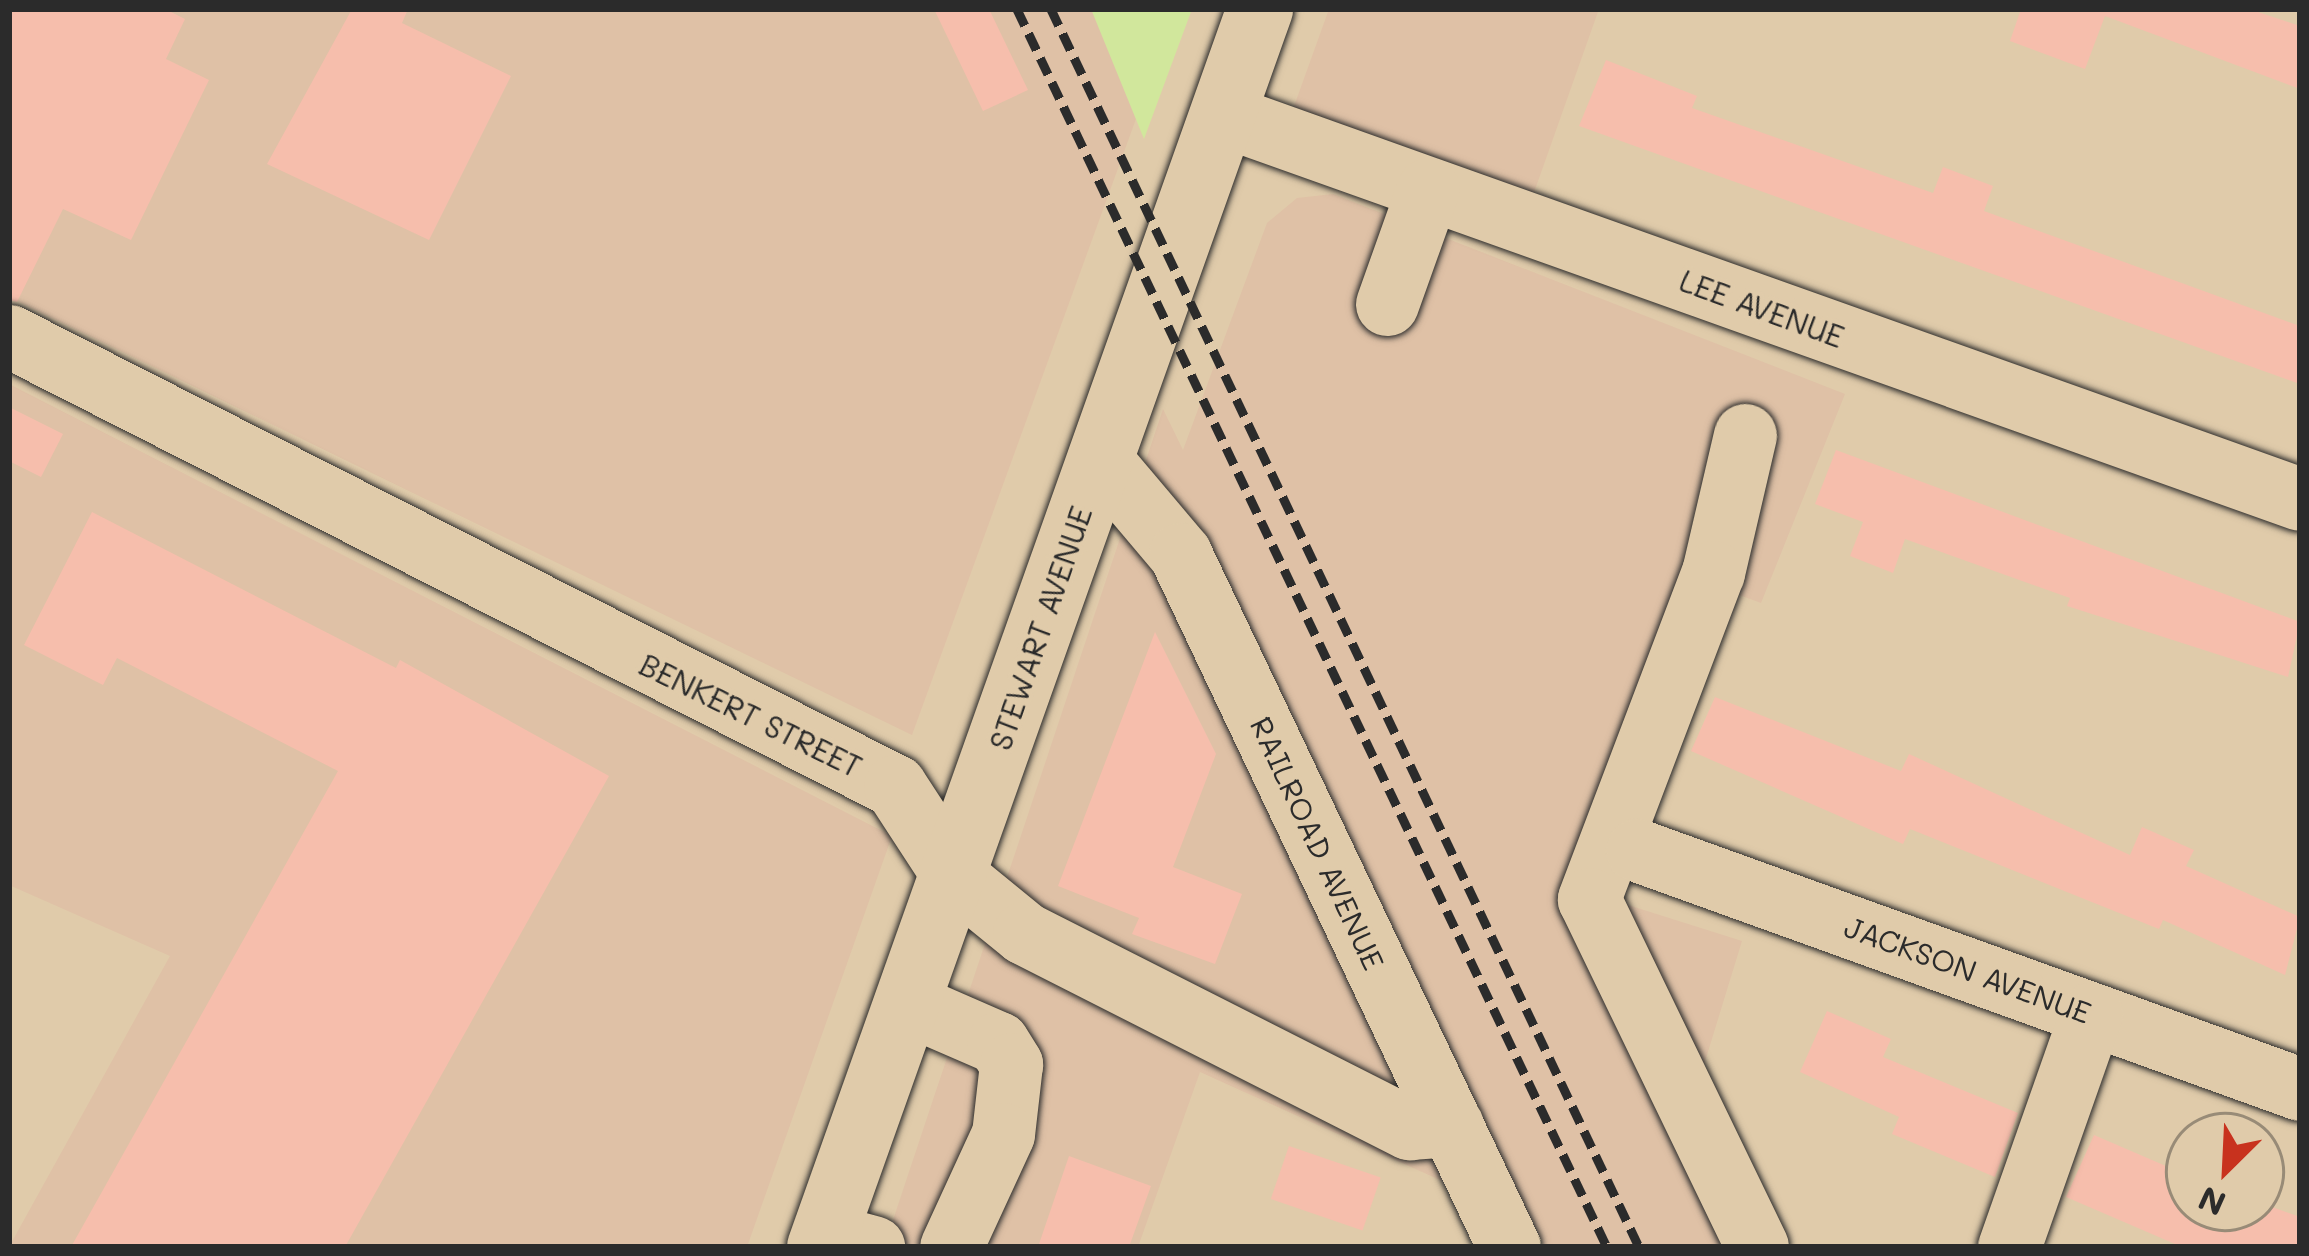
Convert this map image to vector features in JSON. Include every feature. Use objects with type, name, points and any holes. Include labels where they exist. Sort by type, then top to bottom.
[{"type":"main road","name":"STEWART AVENUE","points":[[839,1243],[906,1003],[1260,9]]},
{"type":"street","name":"LEE AVENUE","points":[[1223,115],[2300,499]]},
{"type":"street","points":[[1388,304],[1473,205]]},
{"type":"street","name":"BENKERT STREET","points":[[9,336],[896,786],[953,875],[1024,933],[1464,1152]]},
{"type":"street","points":[[1744,435],[1713,572],[1589,899],[1756,1247]]},
{"type":"street","name":"RAILROAD AVENUE","points":[[1099,458],[1180,554],[1509,1247]]},
{"type":"street","name":"JACKSON AVENUE","points":[[1637,850],[2300,1089]]},
{"type":"street","points":[[906,1003],[998,1043],[1011,1064],[1003,1134],[951,1247]]},
{"type":"street","points":[[2009,1247],[2091,1013]]},
{"type":"street","points":[[1451,1247],[1464,1152]]},
{"type":"shaded area","points":[[9,9],[1176,9],[912,735],[9,297]]},
{"type":"shaded area","points":[[1329,9],[1599,9],[1531,201],[1293,109]]},
{"type":"shaded area","points":[[1333,194],[1845,394],[1761,603],[1723,589],[1609,899],[1742,941],[1699,1081],[1788,1247],[1545,1247],[1533,1222],[1200,1072],[1138,1247],[884,1247],[1163,409],[1183,450],[1267,223],[1297,198]]},
{"type":"shaded area","points":[[9,384],[892,836],[747,1247],[9,1247],[170,956],[9,885]]},
{"type":"green space","points":[[1091,9],[1192,9],[1144,139]]},
{"type":"building","points":[[9,9],[165,9],[185,19],[166,59],[209,80],[131,240],[63,209],[17,302],[9,300]]},
{"type":"building","points":[[352,9],[408,9],[402,23],[511,76],[429,240],[267,164]]},
{"type":"building","points":[[934,9],[989,9],[1028,90],[983,111]]},
{"type":"building","points":[[2021,9],[2249,9],[2300,26],[2300,89],[2105,16],[2085,69],[2010,41]]},
{"type":"building","points":[[1606,60],[1697,96],[1692,108],[1933,193],[1943,167],[1993,186],[1984,211],[2300,326],[2300,384],[1579,126]]},
{"type":"building","points":[[9,407],[63,434],[41,477],[9,461]]},
{"type":"building","points":[[1836,450],[2300,622],[2288,677],[2067,606],[2070,598],[1905,539],[1893,573],[1850,556],[1863,522],[1815,504]]},
{"type":"building","points":[[92,512],[396,668],[400,660],[609,776],[345,1247],[71,1247],[338,771],[117,658],[103,685],[24,645]]},
{"type":"building","points":[[1155,632],[1216,754],[1173,867],[1242,894],[1215,964],[1132,934],[1139,918],[1058,886]]},
{"type":"building","points":[[1715,697],[1901,771],[1909,754],[2130,855],[2142,827],[2194,850],[2186,866],[2300,917],[2285,975],[2163,920],[2159,929],[1910,829],[1903,844],[1691,751]]},
{"type":"building","points":[[1827,1011],[1891,1039],[1883,1057],[2018,1113],[1995,1177],[1892,1134],[1899,1117],[1800,1072]]},
{"type":"building","points":[[2094,1135],[2165,1166],[2165,1232],[2285,1232],[2285,1212],[2300,1217],[2300,1247],[2182,1247],[2066,1197]]},
{"type":"building","points":[[1289,1146],[1381,1178],[1362,1231],[1271,1199]]},
{"type":"building","points":[[1069,1156],[1151,1186],[1129,1247],[1038,1247]]},
{"type":"railway","points":[[1017,9],[1607,1247]]},
{"type":"railway","points":[[1051,9],[1639,1247]]}]
